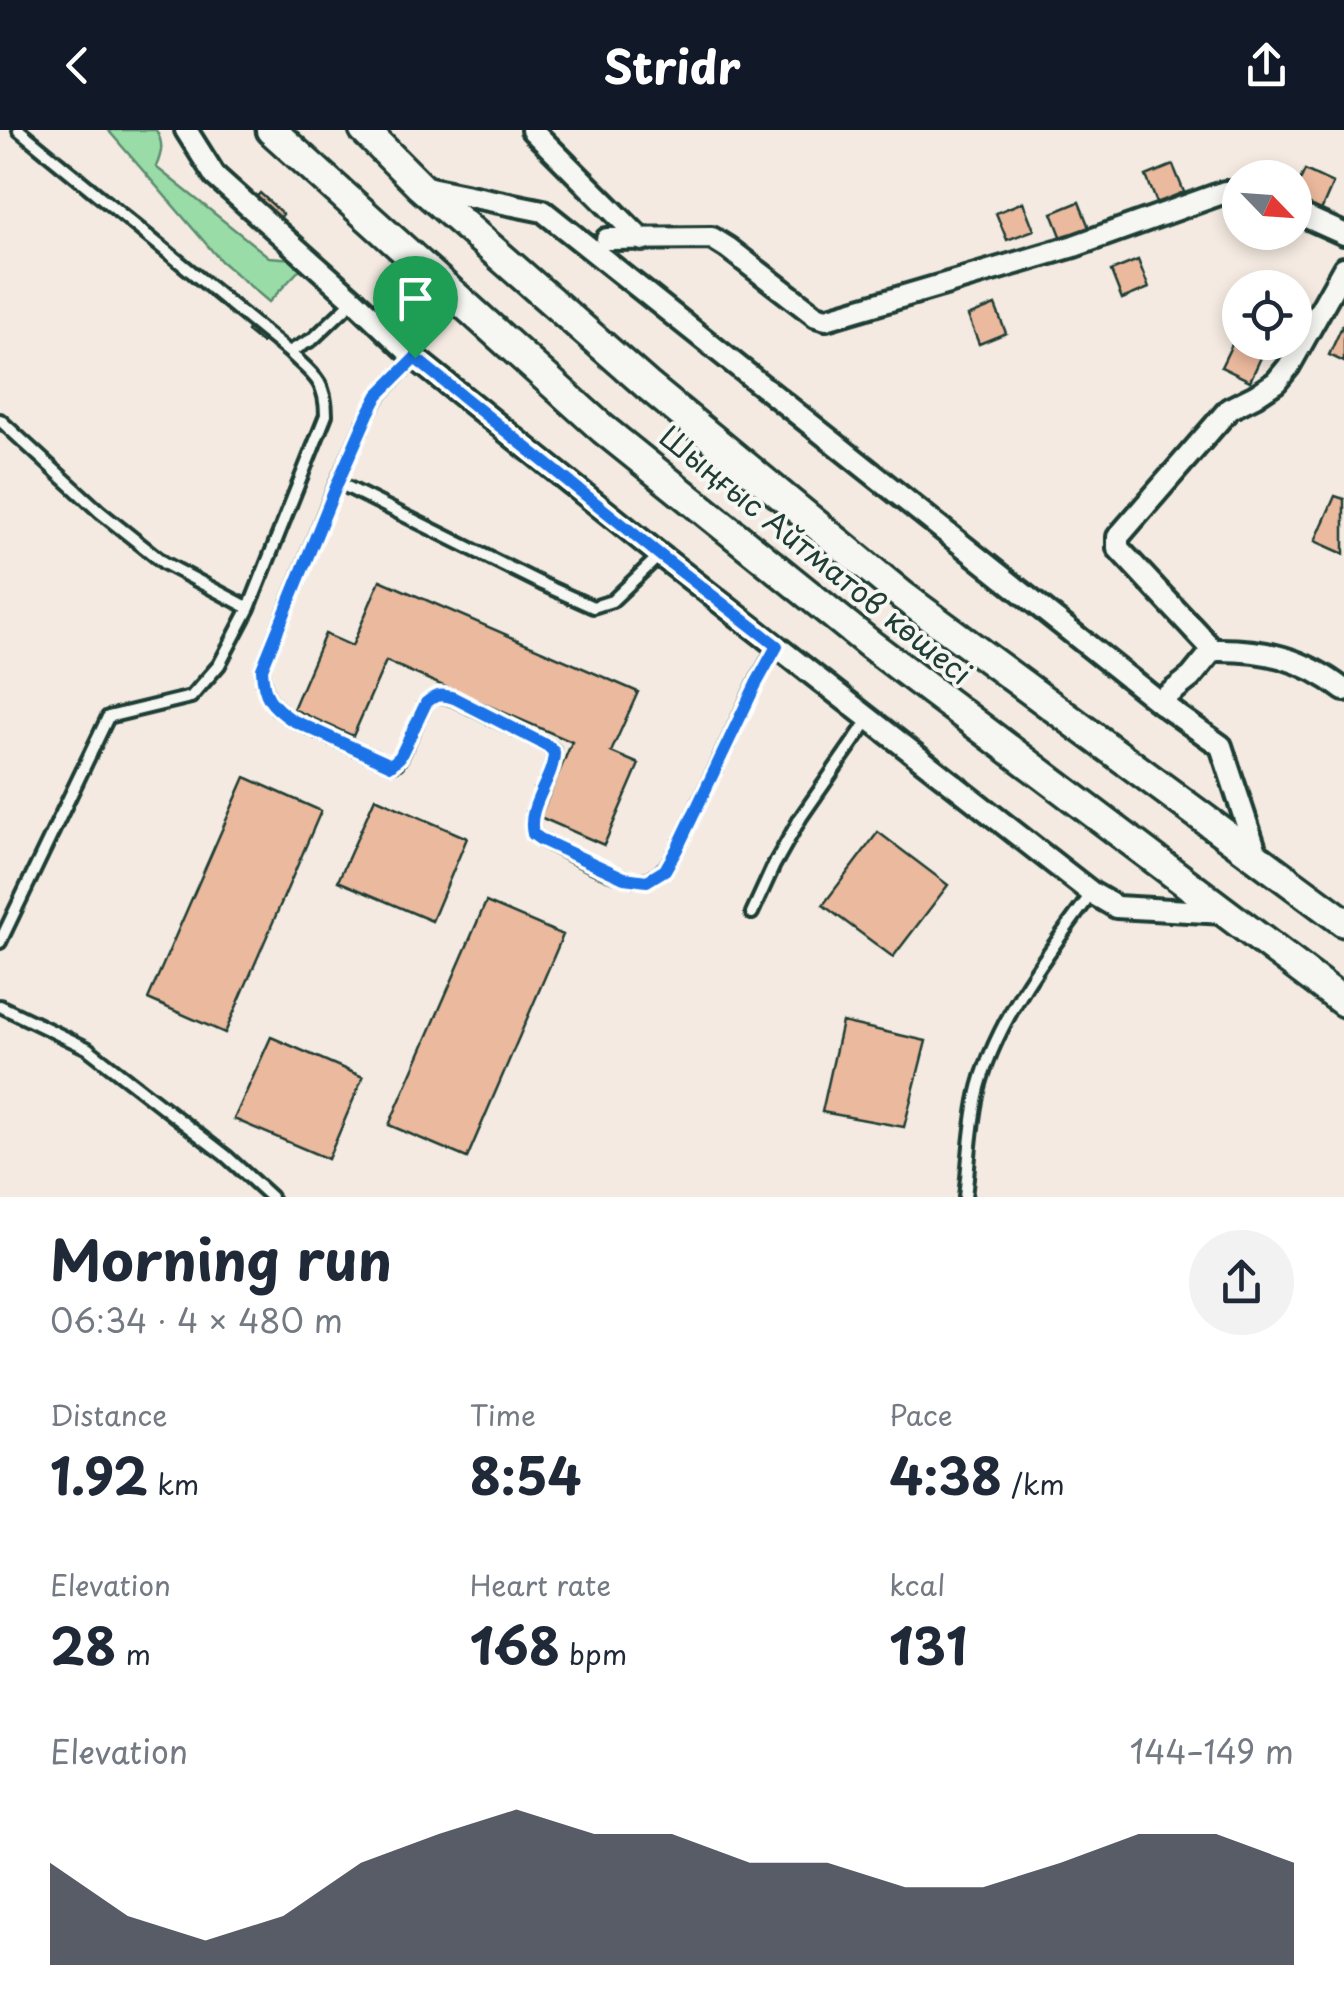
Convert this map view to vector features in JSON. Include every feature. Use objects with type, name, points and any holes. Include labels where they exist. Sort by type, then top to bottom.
[{"type":"main road","name":"Шыңғыс Айтматов көшесі","points":[[270,130],[604,429],[870,645],[1344,1002]]},
{"type":"main road","name":"Шыңғыс Айтматов көшесі","points":[[364,130],[388,143],[420,186],[647,385],[904,596],[1344,922]]},
{"type":"street","points":[[186,130],[214,176],[415,358],[1092,892],[1116,907],[1225,913]]},
{"type":"street","points":[[532,130],[642,240]]},
{"type":"street","points":[[420,186],[543,211],[1158,702],[1221,746],[1258,858]]},
{"type":"street","points":[[607,239],[712,238],[816,316],[826,319],[1074,246],[1222,193]]},
{"type":"street","points":[[1312,220],[1344,234]]},
{"type":"street","points":[[1344,268],[1276,382],[1229,408],[1118,537],[1118,548],[1213,650],[1248,649],[1280,656],[1328,677],[1344,690]]},
{"type":"street","points":[[1158,702],[1191,677],[1213,650]]},
{"type":"lane","points":[[0,942],[108,716],[191,697],[219,664],[249,608],[326,414],[326,396],[320,381],[289,352],[19,130]]},
{"type":"lane","points":[[289,352],[313,338],[354,300]]},
{"type":"lane","points":[[415,358],[378,395],[262,669],[266,696],[281,712],[391,765],[400,757],[426,703],[442,695],[554,752],[532,817],[533,834],[624,878],[647,881],[665,870],[677,849],[777,646]]},
{"type":"lane","points":[[0,420],[100,512],[164,563],[249,608]]},
{"type":"lane","points":[[338,482],[594,607],[612,601],[660,555]]},
{"type":"lane","points":[[752,912],[801,817],[868,719]]},
{"type":"lane","points":[[965,1197],[977,1096],[996,1038],[1092,892]]},
{"type":"lane","points":[[1,1009],[87,1048],[226,1156],[270,1197]]},
{"type":"green space","points":[[108,130],[156,130],[161,148],[156,167],[269,257],[295,259],[304,265],[269,302],[221,261]]},
{"type":"building","points":[[1173,165],[1184,192],[1157,203],[1146,176]]},
{"type":"building","points":[[1312,173],[1333,183],[1320,213],[1312,209]]},
{"type":"building","points":[[260,193],[283,214],[273,226],[249,206]]},
{"type":"building","points":[[1023,202],[1034,230],[1007,240],[996,213]]},
{"type":"building","points":[[1079,202],[1090,230],[1063,241],[1052,213]]},
{"type":"building","points":[[1138,260],[1149,288],[1122,299],[1111,271]]},
{"type":"building","points":[[995,305],[1006,333],[979,344],[968,316]]},
{"type":"building","points":[[1344,322],[1344,362],[1329,355]]},
{"type":"building","points":[[252,323],[269,336],[262,343],[247,331]]},
{"type":"building","points":[[1224,360],[1260,360],[1250,381],[1221,367]]},
{"type":"building","points":[[1335,496],[1344,499],[1344,554],[1315,541]]},
{"type":"building","points":[[380,580],[638,692],[611,752],[639,764],[604,845],[540,817],[572,742],[386,661],[353,736],[293,709],[325,634],[352,646]]},
{"type":"building","points":[[245,777],[321,811],[225,1033],[148,999]]},
{"type":"building","points":[[375,798],[467,838],[432,921],[338,881]]},
{"type":"building","points":[[878,832],[948,885],[893,957],[823,905]]},
{"type":"building","points":[[486,902],[563,935],[467,1158],[389,1125]]},
{"type":"building","points":[[842,1022],[926,1041],[904,1127],[822,1112]]},
{"type":"building","points":[[271,1037],[363,1077],[328,1159],[234,1119]]},
{"type":"route","points":[[415,358],[777,646],[677,849],[665,870],[647,881],[624,878],[533,834],[532,817],[554,752],[454,698],[442,695],[426,703],[400,757],[391,765],[292,720],[266,696],[262,669],[338,482],[378,395],[415,358]]}]
